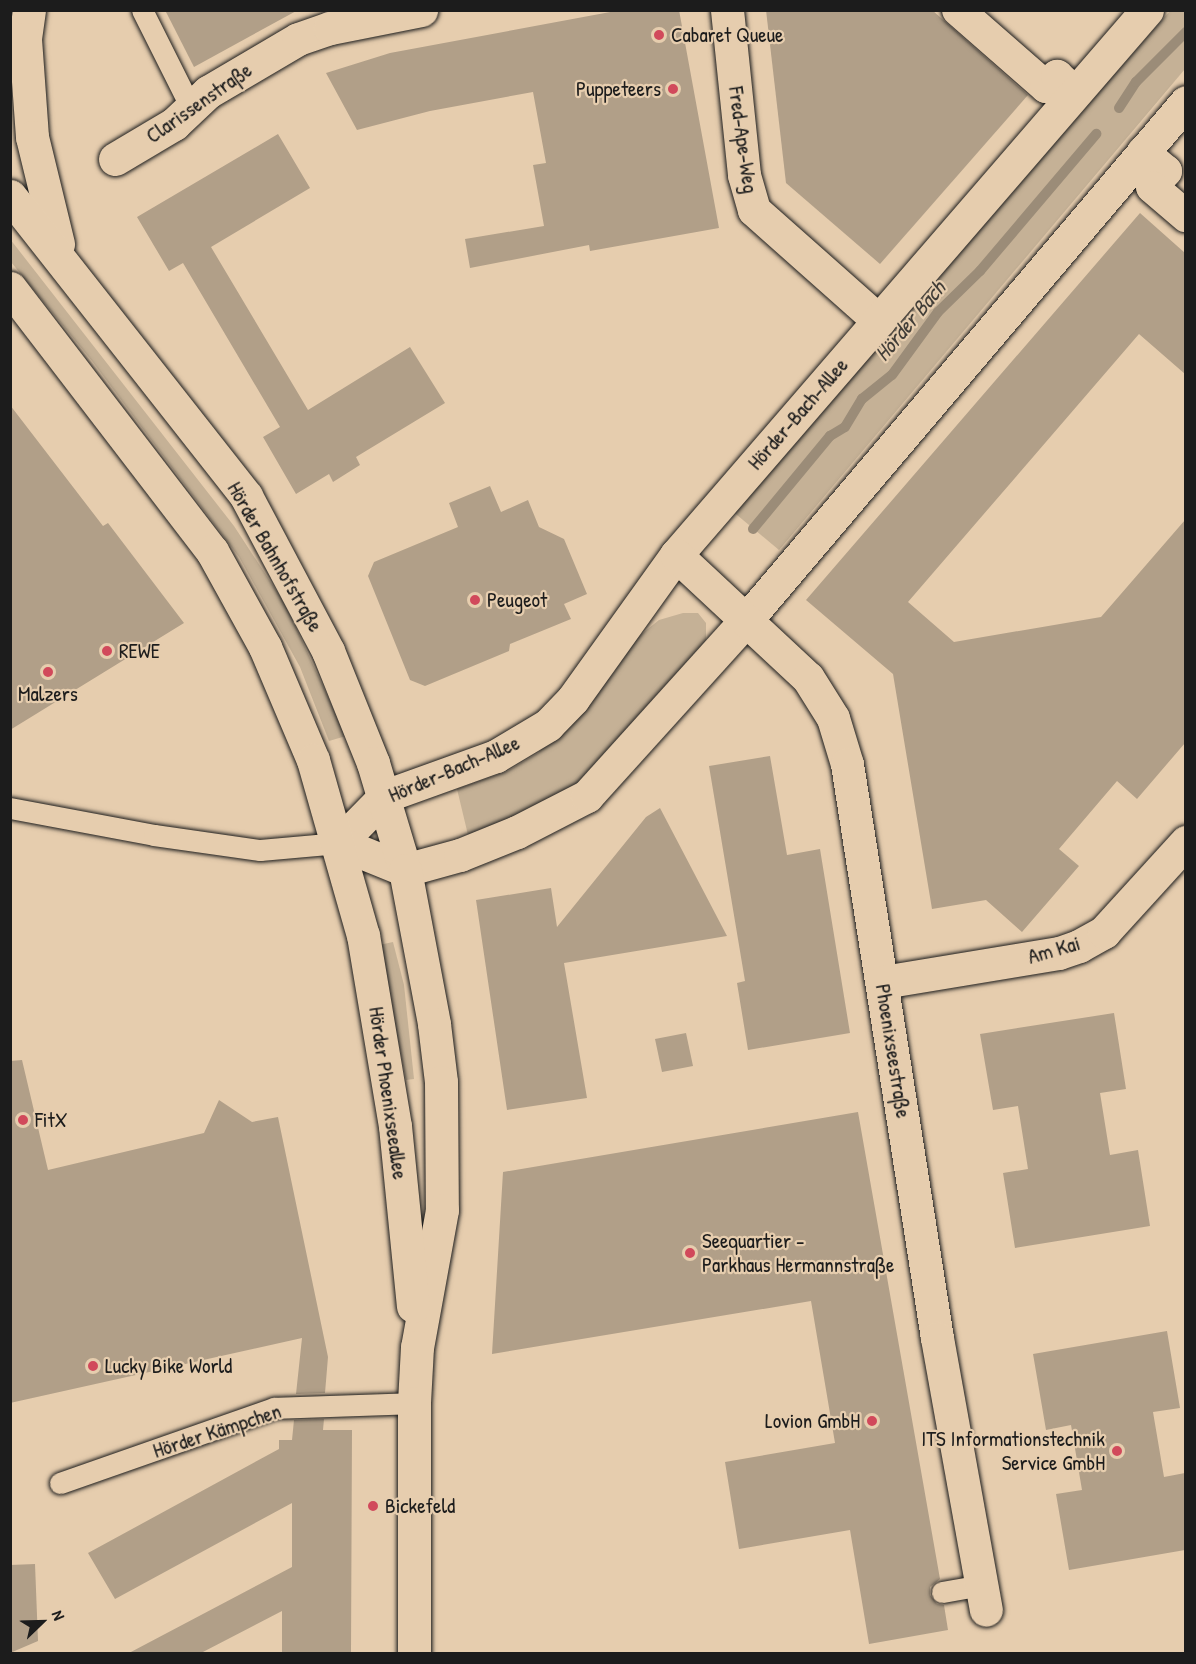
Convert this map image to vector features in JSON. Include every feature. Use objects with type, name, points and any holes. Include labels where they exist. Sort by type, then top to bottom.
[{"type":"street","points":[[10,25],[19,10]]},
{"type":"street","points":[[29,10],[25,39],[32,137],[62,258]]},
{"type":"street","name":"Clarissenstraße","points":[[115,159],[174,123],[208,92],[298,39],[330,28],[422,10]]},
{"type":"street","name":"Fred-Ape-Weg","points":[[727,10],[744,175],[754,210],[879,321]]},
{"type":"street","points":[[958,10],[1046,87],[1057,76],[1076,93]]},
{"type":"street","name":"Hörder-Bach-Allee","points":[[339,843],[385,796],[496,756],[548,725],[573,699],[676,555],[1147,10]]},
{"type":"street","points":[[10,288],[212,551],[269,658],[313,760],[339,843],[405,870],[460,855],[517,832],[587,796],[747,619],[1185,102]]},
{"type":"street","points":[[1143,152],[1166,171],[1152,187],[1185,216]]},
{"type":"street","name":"Hörder Bahnhofstraße","points":[[10,196],[62,258],[246,496],[328,651],[385,796],[405,870]]},
{"type":"street","name":"Phoenixseestraße","points":[[676,555],[808,678],[833,718],[847,764],[938,1338],[983,1598]]},
{"type":"street","name":"Am Kai","points":[[883,982],[1059,953],[1079,946],[1104,932],[1185,842]]},
{"type":"street","name":"Hörder Phoenixseeallee","points":[[339,843],[363,935],[395,1126],[417,1347]]},
{"type":"street","name":"Hörder Phoenixseeallee","points":[[405,870],[434,1024],[441,1082],[442,1210],[417,1347],[414,1403],[414,1653]]},
{"type":"lane","points":[[142,10],[191,108]]},
{"type":"lane","points":[[10,808],[154,835],[260,850],[339,843]]},
{"type":"lane","name":"Hörder Kämpchen","points":[[60,1483],[274,1408],[414,1403]]},
{"type":"lane","points":[[942,1592],[983,1598]]},
{"type":"shaded area","points":[[1170,11],[1185,11],[1185,69],[779,550],[731,510]]},
{"type":"shaded area","points":[[10,239],[234,526],[285,604],[346,736],[329,741],[300,667],[239,557],[92,361],[11,262]]},
{"type":"shaded area","points":[[683,613],[698,613],[706,623],[706,641],[593,775],[560,800],[468,835],[457,789],[508,771],[538,753],[612,675],[638,637],[659,620]]},
{"type":"shaded area","points":[[393,942],[404,985],[414,1079],[406,1080],[379,945]]},
{"type":"building","points":[[165,10],[298,10],[194,67]]},
{"type":"building","points":[[621,10],[679,10],[719,228],[590,251],[589,245],[470,268],[465,239],[544,226],[533,165],[546,163],[533,92],[430,111],[357,130],[326,73],[390,53]]},
{"type":"building","points":[[766,10],[932,10],[1028,95],[880,264],[786,183]]},
{"type":"building","points":[[278,134],[310,188],[211,247],[308,410],[410,347],[445,403],[356,457],[360,465],[333,482],[329,474],[296,494],[263,437],[280,427],[183,263],[169,271],[137,217]]},
{"type":"building","points":[[1140,213],[1185,253],[1185,374],[1139,334],[908,602],[954,642],[1101,617],[1185,520],[1185,743],[1137,799],[1117,781],[1059,849],[1079,866],[1022,932],[986,900],[932,909],[893,674],[806,600]]},
{"type":"building","points":[[10,405],[103,526],[108,523],[184,623],[10,730]]},
{"type":"building","name":"Peugeot","points":[[490,486],[501,512],[528,500],[539,527],[564,539],[587,594],[564,604],[571,619],[510,644],[509,651],[425,686],[410,680],[368,576],[374,562],[458,527],[449,503]]},
{"type":"building","points":[[770,756],[787,855],[820,849],[850,1033],[748,1050],[737,983],[745,981],[709,766]]},
{"type":"building","points":[[660,808],[727,936],[564,963],[587,1098],[507,1110],[476,900],[551,888],[557,927],[646,817]]},
{"type":"building","points":[[1114,1013],[1126,1089],[1100,1093],[1110,1155],[1138,1150],[1150,1226],[1015,1248],[1003,1173],[1028,1169],[1018,1106],[993,1110],[980,1034]]},
{"type":"building","points":[[686,1033],[693,1066],[662,1072],[655,1039]]},
{"type":"building","name":"Lucky Bike World","points":[[22,1060],[48,1170],[204,1133],[219,1100],[252,1122],[278,1117],[328,1357],[325,1393],[296,1394],[302,1338],[10,1403],[10,1061]]},
{"type":"building","name":"Seequartier - Parkhaus Hermannstraße","points":[[858,1112],[940,1579],[930,1587],[930,1595],[937,1604],[944,1605],[948,1630],[869,1644],[850,1530],[739,1549],[725,1462],[835,1443],[811,1301],[492,1354],[503,1172]]},
{"type":"building","name":"ITS Informationstechnik Service GmbH","points":[[1167,1331],[1180,1408],[1153,1412],[1164,1477],[1185,1473],[1185,1550],[1069,1570],[1056,1494],[1082,1490],[1071,1425],[1046,1430],[1033,1354]]},
{"type":"building","points":[[324,1419],[323,1430],[352,1430],[351,1653],[282,1653],[282,1611],[201,1653],[129,1653],[292,1567],[292,1503],[115,1599],[88,1553],[279,1449],[279,1440],[292,1440],[294,1420]]},
{"type":"building","points":[[35,1564],[38,1641],[10,1653],[10,1565]]},
{"type":"waterway","name":"Hörder Bach","points":[[1119,108],[1136,82],[1186,32]]},
{"type":"waterway","name":"Hörder Bach","points":[[753,529],[830,436],[845,427],[862,399],[892,375],[938,312],[980,271],[1096,134]]},
{"type":"place","name":"Cabaret Queue","points":[[659,35]]},
{"type":"place","name":"Puppeteers","points":[[673,89]]},
{"type":"place","name":"Peugeot","points":[[475,600]]},
{"type":"place","name":"REWE","points":[[107,651]]},
{"type":"place","name":"Malzers","points":[[48,672]]},
{"type":"place","name":"FitX","points":[[23,1120]]},
{"type":"place","name":"Seequartier - Parkhaus Hermannstraße","points":[[690,1253]]},
{"type":"place","name":"Lucky Bike World","points":[[93,1366]]},
{"type":"place","name":"Lovion GmbH","points":[[872,1421]]},
{"type":"place","name":"ITS Informationstechnik Service GmbH","points":[[1117,1451]]},
{"type":"place","name":"Bickefeld","points":[[373,1506]]}]
